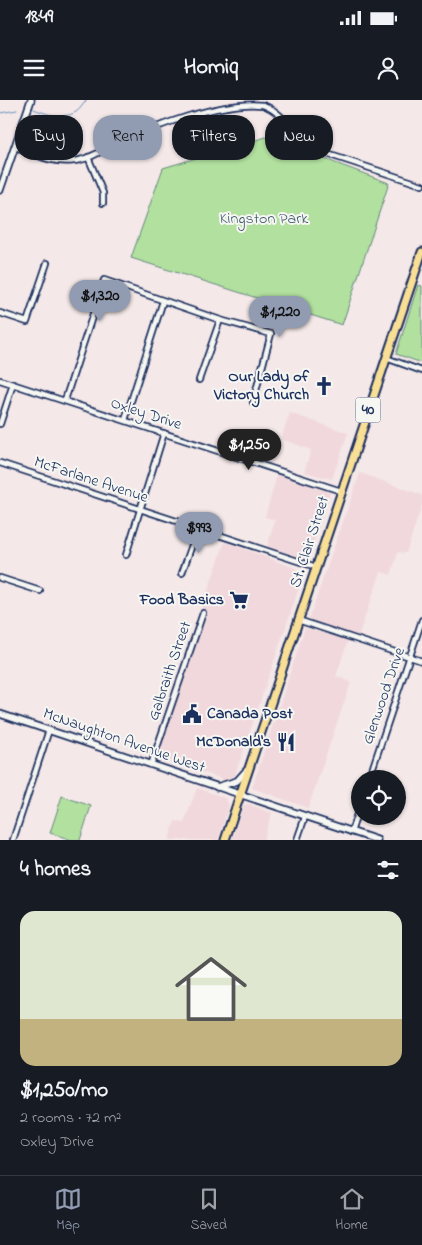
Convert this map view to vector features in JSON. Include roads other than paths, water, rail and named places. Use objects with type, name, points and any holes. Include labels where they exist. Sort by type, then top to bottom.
[{"type":"main road","points":[[26,115],[31,100]]},
{"type":"main road","points":[[0,190],[15,150]]},
{"type":"main road","name":"St. Clair Street","points":[[224,840],[422,252]]},
{"type":"main road","name":"McNaughton Avenue West","points":[[0,714],[377,840]]},
{"type":"main road","points":[[217,787],[237,781],[251,764]]},
{"type":"street","points":[[83,159],[185,113],[226,103],[254,102],[279,114],[305,143],[318,151],[422,185]]},
{"type":"street","points":[[88,157],[103,193],[103,203]]},
{"type":"street","points":[[49,160],[62,162],[79,160]]},
{"type":"street","points":[[0,313],[27,322],[47,263]]},
{"type":"street","points":[[65,400],[104,280],[220,320],[271,334],[253,402]]},
{"type":"street","points":[[124,420],[163,300]]},
{"type":"street","points":[[199,380],[220,320]]},
{"type":"street","points":[[386,358],[422,371]]},
{"type":"street","name":"Oxley Drive","points":[[0,380],[341,491]]},
{"type":"street","points":[[0,424],[13,384]]},
{"type":"street","points":[[126,555],[164,433]]},
{"type":"street","name":"McFarlane Avenue","points":[[0,463],[316,567]]},
{"type":"street","points":[[182,573],[198,528]]},
{"type":"street","points":[[0,578],[40,591]]},
{"type":"street","name":"Galbraith Street","points":[[151,765],[203,613]]},
{"type":"street","points":[[298,620],[422,661]]},
{"type":"street","name":"Glenwood Drive","points":[[372,770],[422,620]]},
{"type":"street","points":[[13,840],[49,730]]},
{"type":"street","points":[[298,840],[305,816]]},
{"type":"street","points":[[351,832],[353,825]]},
{"type":"waterway","points":[[34,109],[49,114],[65,116],[78,111],[87,100]]},
{"type":"waterway","points":[[0,113],[17,110]]},
{"type":"place","name":"Our Lady of Victory Church","points":[[324,386]]},
{"type":"place","name":"Food Basics","points":[[239,600]]},
{"type":"place","name":"Canada Post","points":[[192,714]]},
{"type":"place","name":"McDonald's","points":[[286,742]]},
{"type":"park label","name":"Kingston Park","points":[[264,219]]}]
